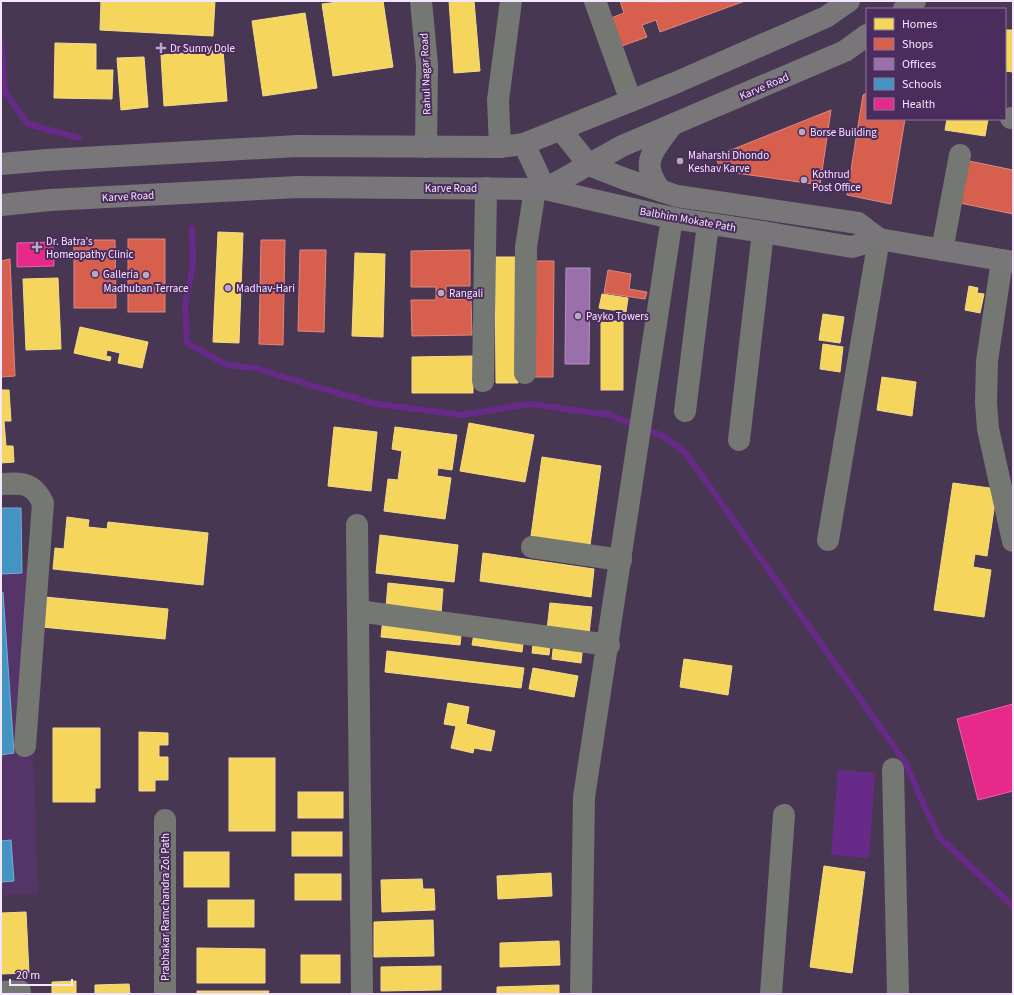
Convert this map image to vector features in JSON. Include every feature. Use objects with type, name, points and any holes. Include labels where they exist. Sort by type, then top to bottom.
[{"type":"main road","points":[[1,164],[47,160],[297,146],[500,147],[524,144],[631,101],[826,17],[849,1]]},
{"type":"main road","points":[[905,8],[915,1]]},
{"type":"main road","name":"Karve Road","points":[[1,205],[50,200],[298,187],[540,188],[588,165],[622,146],[845,51],[866,36]]},
{"type":"main road","points":[[661,191],[652,179],[649,171],[649,162],[655,150],[672,125]]},
{"type":"main road","points":[[561,130],[588,165]]},
{"type":"main road","points":[[524,144],[540,188]]},
{"type":"main road","name":"Balbhim Mokate Path","points":[[588,165],[677,196],[858,223],[879,239]]},
{"type":"main road","name":"Balbhim Mokate Path","points":[[540,188],[672,218],[708,224],[852,246],[879,239],[1008,261]]},
{"type":"street","name":"Rahul Nagar Road","points":[[421,1],[427,65],[426,147]]},
{"type":"street","points":[[500,147],[498,100],[511,1]]},
{"type":"street","points":[[595,1],[631,101]]},
{"type":"street","points":[[942,250],[960,155]]},
{"type":"street","points":[[484,381],[486,188]]},
{"type":"street","points":[[525,373],[526,248],[540,188]]},
{"type":"street","points":[[581,994],[584,797],[609,646],[672,218]]},
{"type":"street","points":[[685,411],[708,224]]},
{"type":"street","points":[[739,440],[763,232]]},
{"type":"street","points":[[828,540],[879,239]]},
{"type":"street","points":[[1008,261],[987,361],[986,403],[988,429],[1013,541]]},
{"type":"street","points":[[10,484],[35,489],[43,503],[25,746]]},
{"type":"street","points":[[357,525],[362,994]]},
{"type":"street","points":[[532,547],[621,560]]},
{"type":"street","points":[[358,611],[609,646]]},
{"type":"street","points":[[893,769],[898,994]]},
{"type":"street","points":[[771,994],[784,815]]},
{"type":"street","name":"Prabhakar Ramchandra Zol Path","points":[[165,820],[165,994]]},
{"type":"shaded area","points":[[28,568],[38,893],[1,896],[1,570]]},
{"type":"shaded area","points":[[838,770],[875,773],[869,858],[831,855]]},
{"type":"building: Homes","points":[[101,1],[215,1],[213,36],[100,30]]},
{"type":"building: Homes","points":[[346,1],[383,1],[393,67],[333,76],[322,4]]},
{"type":"building: Homes","points":[[449,1],[474,1],[480,71],[454,73]]},
{"type":"building: Homes","points":[[305,13],[317,88],[263,96],[252,21]]},
{"type":"building: Homes","points":[[1006,30],[1013,30],[1013,72],[1006,71]]},
{"type":"building: Homes","points":[[55,43],[96,44],[96,70],[113,70],[112,99],[54,98]]},
{"type":"building: Homes","points":[[223,50],[227,101],[164,106],[161,55]]},
{"type":"building: Homes","points":[[144,57],[148,107],[121,110],[117,58]]},
{"type":"building: Homes","points":[[947,120],[988,120],[985,136],[945,130]]},
{"type":"building: Homes","name":"Madhav-Hari","points":[[218,232],[243,233],[239,343],[213,342]]},
{"type":"building: Homes","points":[[355,253],[385,254],[383,337],[352,336]]},
{"type":"building: Homes","points":[[495,257],[519,257],[518,383],[496,383]]},
{"type":"building: Homes","points":[[58,278],[61,349],[26,350],[23,279]]},
{"type":"building: Homes","points":[[969,286],[978,288],[977,293],[984,294],[980,313],[965,310]]},
{"type":"building: Homes","points":[[602,294],[628,298],[626,312],[599,308]]},
{"type":"building: Homes","points":[[823,314],[844,317],[840,343],[819,340]]},
{"type":"building: Homes","points":[[601,321],[623,321],[623,390],[601,390]]},
{"type":"building: Homes","points":[[80,327],[148,342],[142,368],[118,363],[120,353],[107,350],[106,356],[111,357],[110,361],[74,353]]},
{"type":"building: Homes","points":[[823,344],[843,347],[840,372],[820,369]]},
{"type":"building: Homes","points":[[473,356],[473,393],[412,393],[412,357]]},
{"type":"building: Homes","points":[[882,377],[916,382],[912,416],[877,410]]},
{"type":"building: Homes","points":[[1,390],[9,390],[11,421],[4,421],[6,446],[13,446],[14,462],[1,463]]},
{"type":"building: Homes","points":[[469,423],[534,435],[525,482],[460,471]]},
{"type":"building: Homes","points":[[334,427],[377,432],[371,491],[328,486]]},
{"type":"building: Homes","points":[[395,427],[457,435],[452,470],[438,468],[437,476],[451,478],[445,519],[384,511],[388,479],[398,480],[402,451],[392,449]]},
{"type":"building: Homes","points":[[542,457],[601,466],[590,545],[531,536]]},
{"type":"building: Homes","points":[[953,483],[997,489],[987,556],[975,554],[973,567],[991,570],[984,617],[934,610]]},
{"type":"building: Homes","points":[[67,517],[89,520],[88,527],[107,529],[108,522],[208,533],[203,585],[53,569],[55,548],[64,549]]},
{"type":"building: Homes","points":[[380,535],[458,545],[454,582],[376,573]]},
{"type":"building: Homes","points":[[483,553],[594,569],[591,597],[480,581]]},
{"type":"building: Homes","points":[[388,583],[443,589],[441,613],[386,607]]},
{"type":"building: Homes","points":[[45,597],[168,609],[165,639],[42,627]]},
{"type":"building: Homes","points":[[550,603],[592,607],[589,634],[547,630]]},
{"type":"building: Homes","points":[[383,618],[462,626],[460,645],[381,637]]},
{"type":"building: Homes","points":[[475,628],[524,636],[522,652],[472,645]]},
{"type":"building: Homes","points":[[534,637],[551,638],[549,655],[532,653]]},
{"type":"building: Homes","points":[[554,641],[583,644],[581,663],[552,659]]},
{"type":"building: Homes","points":[[387,651],[524,668],[521,688],[385,672]]},
{"type":"building: Homes","points":[[684,659],[732,666],[728,695],[680,687]]},
{"type":"building: Homes","points":[[533,668],[578,676],[574,697],[529,689]]},
{"type":"building: Homes","points":[[448,703],[469,707],[466,724],[495,731],[491,751],[474,748],[473,753],[451,748],[456,726],[444,724]]},
{"type":"building: Homes","points":[[53,728],[100,728],[100,788],[95,788],[95,802],[53,802]]},
{"type":"building: Homes","points":[[139,732],[168,733],[168,745],[159,745],[159,757],[168,757],[168,780],[155,780],[155,791],[139,791]]},
{"type":"building: Homes","points":[[229,758],[275,758],[275,831],[229,831]]},
{"type":"building: Homes","points":[[298,792],[343,792],[343,818],[298,818]]},
{"type":"building: Homes","points":[[292,832],[342,832],[342,856],[292,856]]},
{"type":"building: Homes","points":[[184,852],[229,852],[229,887],[184,887]]},
{"type":"building: Homes","points":[[824,866],[865,872],[852,973],[810,967]]},
{"type":"building: Homes","points":[[551,873],[552,896],[498,899],[497,876]]},
{"type":"building: Homes","points":[[295,874],[341,874],[341,900],[295,900]]},
{"type":"building: Homes","points":[[422,879],[423,889],[434,889],[435,910],[382,912],[381,880]]},
{"type":"building: Homes","points":[[208,900],[254,900],[254,927],[208,927]]},
{"type":"building: Homes","points":[[26,912],[29,973],[1,974],[1,913]]},
{"type":"building: Homes","points":[[433,920],[434,956],[374,957],[374,922]]},
{"type":"building: Homes","points":[[559,941],[560,965],[500,967],[500,943]]},
{"type":"building: Homes","points":[[197,948],[265,949],[265,983],[197,983]]},
{"type":"building: Homes","points":[[301,955],[340,955],[340,983],[301,983]]},
{"type":"building: Homes","points":[[441,966],[441,990],[381,991],[381,967]]},
{"type":"building: Homes","points":[[76,981],[76,994],[52,994],[52,982]]},
{"type":"building: Homes","points":[[129,984],[130,994],[95,994],[95,985]]},
{"type":"building: Homes","points":[[559,985],[559,994],[497,994],[497,987]]},
{"type":"building: Homes","points":[[197,991],[269,991],[268,994],[197,994]]},
{"type":"building: Shops","points":[[620,1],[745,1],[660,32],[656,20],[642,25],[647,37],[622,46],[611,18],[624,13]]},
{"type":"building: Shops","points":[[866,94],[866,120],[905,120],[891,204],[847,195],[863,95]]},
{"type":"building: Shops","name":"Borse Building","points":[[831,110],[820,185],[722,171],[719,166],[717,160],[721,154]]},
{"type":"building: Shops","points":[[964,160],[1013,170],[1013,214],[955,202]]},
{"type":"building: Shops","name":"Madhuban Terrace","points":[[128,239],[165,239],[165,312],[128,312]]},
{"type":"building: Shops","name":"Galleria","points":[[74,240],[115,240],[116,308],[74,308]]},
{"type":"building: Shops","points":[[261,240],[285,240],[283,345],[259,344]]},
{"type":"building: Shops","points":[[300,250],[326,250],[324,332],[298,331]]},
{"type":"building: Shops","name":"Rangali","points":[[470,250],[470,286],[446,286],[446,299],[471,299],[472,335],[412,336],[411,300],[436,300],[436,287],[411,287],[411,251]]},
{"type":"building: Shops","points":[[10,259],[15,376],[1,377],[1,261]]},
{"type":"building: Shops","points":[[532,261],[554,261],[553,377],[531,377]]},
{"type":"building: Shops","points":[[608,270],[631,274],[629,289],[647,292],[645,299],[604,293]]},
{"type":"building: Offices","name":"Payko Towers","points":[[566,268],[590,268],[589,364],[565,364]]},
{"type":"building: Schools","points":[[1,508],[21,508],[22,573],[1,574]]},
{"type":"building: Schools","points":[[3,592],[14,753],[1,755],[1,593]]},
{"type":"building: Schools","points":[[11,840],[14,881],[1,882],[1,841]]},
{"type":"building: Health","points":[[53,242],[54,266],[17,267],[17,243]]},
{"type":"building: Health","points":[[1013,704],[1013,791],[978,800],[957,719]]},
{"type":"waterway","points":[[1,40],[5,92],[28,124],[79,138]]},
{"type":"waterway","points":[[192,229],[193,264],[185,305],[187,343],[227,365],[255,368],[377,404],[463,415],[530,404],[610,415],[663,436],[685,452],[905,762],[940,838],[1013,906]]},
{"type":"place","name":"Dr Sunny Dole","points":[[161,48]]},
{"type":"place","name":"Borse Building","points":[[802,132]]},
{"type":"place","name":"Maharshi Dhondo Keshav Karve","points":[[680,161]]},
{"type":"place","name":"Kothrud Post Office","points":[[804,180]]},
{"type":"place","name":"Dr. Batra's Homeopathy Clinic","points":[[37,247]]},
{"type":"place","name":"Galleria","points":[[95,274]]},
{"type":"place","name":"Madhuban Terrace","points":[[146,275]]},
{"type":"place","name":"Madhav-Hari","points":[[228,288]]},
{"type":"place","name":"Rangali","points":[[441,293]]},
{"type":"place","name":"Payko Towers","points":[[578,316]]}]
